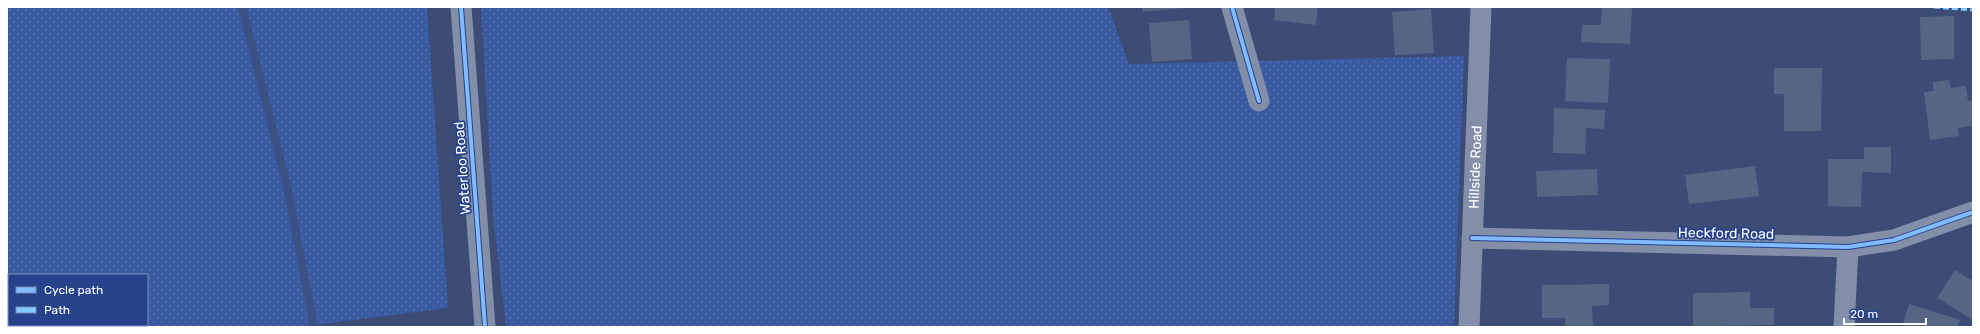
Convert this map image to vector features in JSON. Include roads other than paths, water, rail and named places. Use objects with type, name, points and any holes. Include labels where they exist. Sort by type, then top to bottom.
[{"type":"street","name":"Waterloo Road","points":[[461,7],[485,327]]},
{"type":"street","points":[[1232,7],[1259,101]]},
{"type":"street","name":"Hillside Road","points":[[1469,327],[1482,7]]},
{"type":"street","name":"Heckford Road","points":[[1472,238],[1848,247],[1894,240],[1973,212]]},
{"type":"street","points":[[1844,327],[1848,247]]},
{"type":"waterway","points":[[242,7],[288,191],[314,327]]}]
